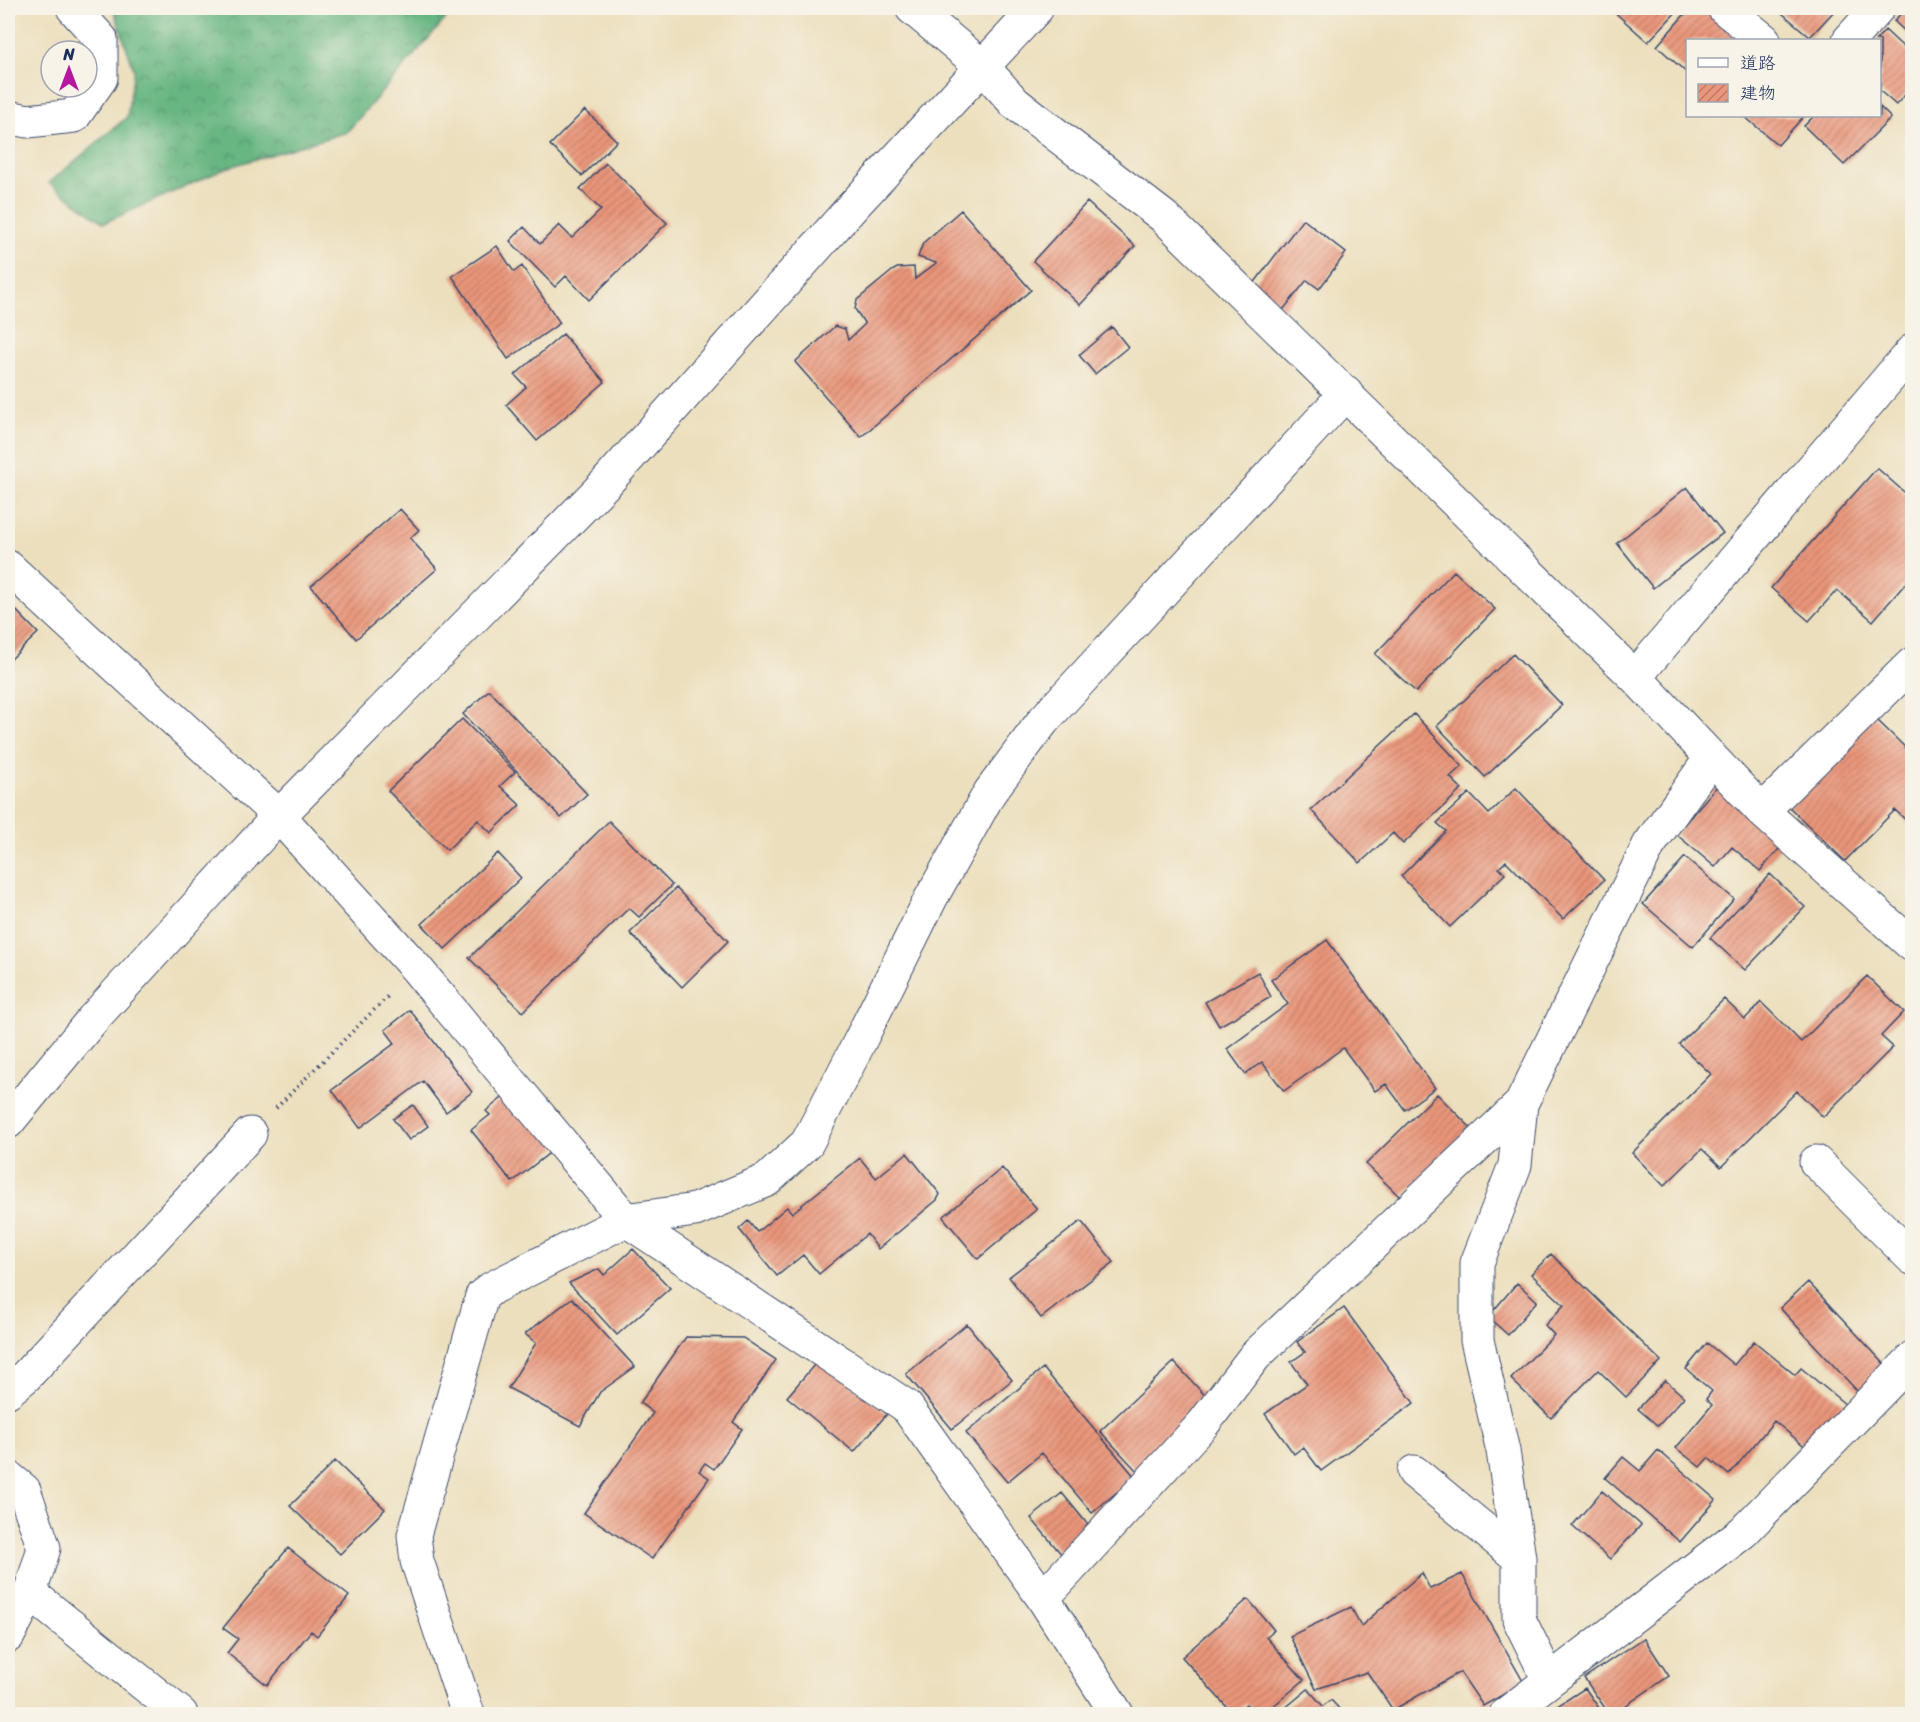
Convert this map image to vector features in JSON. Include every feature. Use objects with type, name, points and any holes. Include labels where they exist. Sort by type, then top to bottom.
[{"type":"street","points":[[8,117],[28,121],[74,116],[101,78],[101,39],[73,8]]},
{"type":"street","points":[[912,8],[982,66],[1015,103],[1164,217],[1635,677],[1762,811],[1912,945]]},
{"type":"street","points":[[8,1122],[93,1019],[279,816],[606,483],[854,205],[1037,8]]},
{"type":"street","points":[[1724,8],[1763,39]]},
{"type":"street","points":[[1850,39],[1878,8]]},
{"type":"street","points":[[1635,677],[1912,351]]},
{"type":"street","points":[[468,1714],[417,1561],[414,1535],[482,1296],[492,1288],[626,1220],[695,1210],[767,1180],[807,1143],[931,898],[990,792],[1044,721],[1346,393]]},
{"type":"street","points":[[8,567],[279,816],[416,968],[626,1220],[906,1406],[1043,1598],[1117,1714]]},
{"type":"street","points":[[1762,811],[1912,664]]},
{"type":"street","points":[[1043,1598],[1203,1424],[1255,1356],[1521,1104],[1649,845],[1711,758]]},
{"type":"street","points":[[1521,1104],[1515,1165],[1477,1263],[1477,1340],[1503,1451],[1519,1558],[1519,1618],[1549,1680]]},
{"type":"street","points":[[8,1391],[25,1377],[250,1134]]},
{"type":"street","points":[[1816,1162],[1912,1258]]},
{"type":"street","points":[[1506,1714],[1743,1532],[1912,1359]]},
{"type":"street","points":[[1414,1472],[1519,1558]]},
{"type":"street","points":[[8,1477],[24,1490],[44,1548],[30,1593],[8,1636]]},
{"type":"street","points":[[30,1593],[181,1714]]},
{"type":"path","points":[[250,1134],[416,968]]},
{"type":"green space","points":[[113,8],[455,8],[347,132],[229,167],[104,223],[49,183],[127,117],[134,70]]},
{"type":"building","points":[[1610,8],[1680,8],[1648,42]]},
{"type":"building","points":[[1690,8],[1710,8],[1744,39],[1686,39],[1686,72],[1657,46]]},
{"type":"building","points":[[1776,8],[1837,8],[1810,37]]},
{"type":"building","points":[[1906,8],[1912,8],[1912,38],[1894,21]]},
{"type":"building","points":[[1885,30],[1912,55],[1912,87],[1896,105],[1881,92],[1881,39],[1877,39]]},
{"type":"building","points":[[1881,108],[1891,118],[1844,165],[1804,126],[1813,117],[1881,117]]},
{"type":"building","points":[[585,110],[617,141],[582,176],[550,145]]},
{"type":"building","points":[[1745,117],[1803,117],[1778,145]]},
{"type":"building","points":[[606,163],[667,223],[589,300],[566,276],[555,287],[510,241],[524,227],[540,244],[559,225],[572,238],[601,210],[580,189]]},
{"type":"building","points":[[1087,202],[1135,246],[1080,305],[1033,261]]},
{"type":"building","points":[[961,210],[1031,290],[861,437],[795,362],[835,326],[845,329],[848,340],[865,324],[855,309],[857,300],[892,271],[897,268],[914,267],[915,279],[936,263],[918,257],[923,243]]},
{"type":"building","points":[[1303,219],[1346,253],[1319,289],[1307,280],[1283,310],[1252,286]]},
{"type":"building","points":[[497,246],[514,272],[522,266],[560,323],[508,359],[452,276]]},
{"type":"building","points":[[1112,327],[1128,347],[1095,374],[1079,355]]},
{"type":"building","points":[[563,334],[605,382],[537,441],[506,405],[526,387],[515,375]]},
{"type":"building","points":[[1877,468],[1912,499],[1912,576],[1873,621],[1837,590],[1809,621],[1771,588]]},
{"type":"building","points":[[1687,487],[1723,533],[1653,588],[1617,543]]},
{"type":"building","points":[[400,509],[419,530],[410,538],[437,569],[356,639],[311,586]]},
{"type":"building","points":[[1454,571],[1495,609],[1416,692],[1375,654]]},
{"type":"building","points":[[8,602],[38,633],[8,662]]},
{"type":"building","points":[[1513,654],[1562,705],[1485,777],[1437,726]]},
{"type":"building","points":[[489,690],[587,794],[561,818],[463,714]]},
{"type":"building","points":[[1414,714],[1462,766],[1450,777],[1462,789],[1403,844],[1393,833],[1360,863],[1311,810]]},
{"type":"building","points":[[1873,716],[1912,754],[1912,826],[1895,810],[1845,861],[1787,805]]},
{"type":"building","points":[[462,719],[515,772],[500,786],[520,805],[491,833],[478,820],[447,850],[388,791]]},
{"type":"building","points":[[1717,786],[1784,843],[1760,871],[1732,847],[1715,867],[1676,834]]},
{"type":"building","points":[[1516,788],[1604,880],[1563,919],[1506,861],[1499,868],[1505,874],[1450,927],[1401,876],[1446,831],[1437,823],[1469,793],[1489,814]]},
{"type":"building","points":[[609,821],[672,885],[639,917],[629,908],[523,1012],[469,958]]},
{"type":"building","points":[[498,853],[521,878],[445,949],[422,924]]},
{"type":"building","points":[[1685,857],[1734,899],[1693,947],[1643,904]]},
{"type":"building","points":[[1770,874],[1805,907],[1745,970],[1710,938]]},
{"type":"building","points":[[676,888],[728,941],[682,987],[630,933]]},
{"type":"building","points":[[1327,940],[1435,1088],[1405,1110],[1386,1084],[1375,1091],[1343,1048],[1284,1091],[1262,1062],[1245,1074],[1227,1049],[1288,1004],[1271,980]]},
{"type":"building","points":[[1258,972],[1271,997],[1219,1026],[1205,1002]]},
{"type":"building","points":[[1867,976],[1904,1012],[1881,1036],[1893,1047],[1823,1117],[1797,1091],[1721,1167],[1702,1149],[1664,1186],[1632,1153],[1711,1074],[1679,1044],[1724,999],[1745,1019],[1761,1002],[1801,1042]]},
{"type":"building","points":[[410,1010],[472,1092],[446,1112],[423,1081],[360,1128],[332,1090],[395,1043],[385,1030]]},
{"type":"building","points":[[512,1090],[557,1147],[512,1182],[471,1130],[490,1115],[486,1111]]},
{"type":"building","points":[[1437,1094],[1471,1128],[1401,1198],[1366,1164]]},
{"type":"building","points":[[413,1105],[428,1126],[409,1140],[393,1119]]},
{"type":"building","points":[[907,1153],[940,1194],[937,1200],[878,1249],[867,1234],[819,1274],[803,1255],[777,1276],[739,1229],[748,1221],[757,1232],[787,1207],[792,1213],[860,1158],[876,1178]]},
{"type":"building","points":[[1002,1168],[1037,1209],[978,1259],[943,1217]]},
{"type":"building","points":[[1081,1221],[1114,1262],[1041,1318],[1009,1277]]},
{"type":"building","points":[[633,1249],[670,1288],[617,1335],[569,1283],[599,1269],[604,1275]]},
{"type":"building","points":[[1551,1254],[1661,1361],[1626,1397],[1598,1370],[1551,1418],[1511,1379],[1554,1335],[1545,1325],[1564,1305],[1531,1274]]},
{"type":"building","points":[[1808,1282],[1889,1369],[1861,1395],[1780,1308]]},
{"type":"building","points":[[1517,1283],[1537,1301],[1508,1335],[1488,1317]]},
{"type":"building","points":[[572,1298],[635,1367],[600,1392],[580,1426],[508,1388],[536,1343],[525,1334]]},
{"type":"building","points":[[1344,1308],[1414,1403],[1321,1471],[1303,1447],[1294,1454],[1265,1414],[1307,1384],[1291,1362],[1305,1352],[1297,1342]]},
{"type":"building","points":[[967,1324],[1012,1380],[952,1429],[906,1374]]},
{"type":"building","points":[[686,1337],[743,1338],[776,1360],[733,1422],[742,1429],[714,1469],[705,1463],[699,1471],[709,1478],[652,1559],[584,1513],[653,1413],[640,1403]]},
{"type":"building","points":[[1754,1341],[1795,1375],[1801,1368],[1851,1409],[1814,1454],[1774,1421],[1729,1475],[1708,1458],[1700,1467],[1676,1448],[1712,1405],[1706,1399],[1712,1391],[1686,1369],[1707,1343],[1734,1365]]},
{"type":"building","points":[[820,1358],[887,1414],[854,1452],[787,1397]]},
{"type":"building","points":[[1174,1362],[1212,1403],[1137,1471],[1100,1431]]},
{"type":"building","points":[[1043,1368],[1135,1477],[1092,1513],[1042,1453],[1007,1482],[966,1433]]},
{"type":"building","points":[[1665,1380],[1684,1397],[1658,1426],[1638,1409]]},
{"type":"building","points":[[1658,1450],[1716,1500],[1680,1542],[1605,1478],[1623,1457],[1640,1471]]},
{"type":"building","points":[[335,1461],[385,1509],[340,1554],[290,1506]]},
{"type":"building","points":[[1602,1491],[1641,1525],[1610,1559],[1572,1526]]},
{"type":"building","points":[[1062,1493],[1093,1531],[1063,1556],[1031,1518]]},
{"type":"building","points":[[288,1548],[349,1596],[317,1636],[311,1631],[267,1685],[227,1653],[238,1639],[223,1628]]},
{"type":"building","points":[[1422,1573],[1430,1589],[1462,1574],[1524,1683],[1483,1706],[1460,1672],[1393,1710],[1367,1672],[1316,1689],[1290,1636],[1351,1607],[1361,1626]]},
{"type":"building","points":[[1248,1599],[1274,1630],[1266,1637],[1304,1680],[1264,1714],[1256,1714],[1246,1704],[1233,1714],[1182,1657]]},
{"type":"building","points":[[1644,1638],[1669,1676],[1613,1714],[1609,1714],[1584,1678]]},
{"type":"building","points":[[1585,1688],[1603,1714],[1545,1714]]},
{"type":"building","points":[[1308,1689],[1323,1706],[1331,1700],[1344,1714],[1278,1714]]}]
